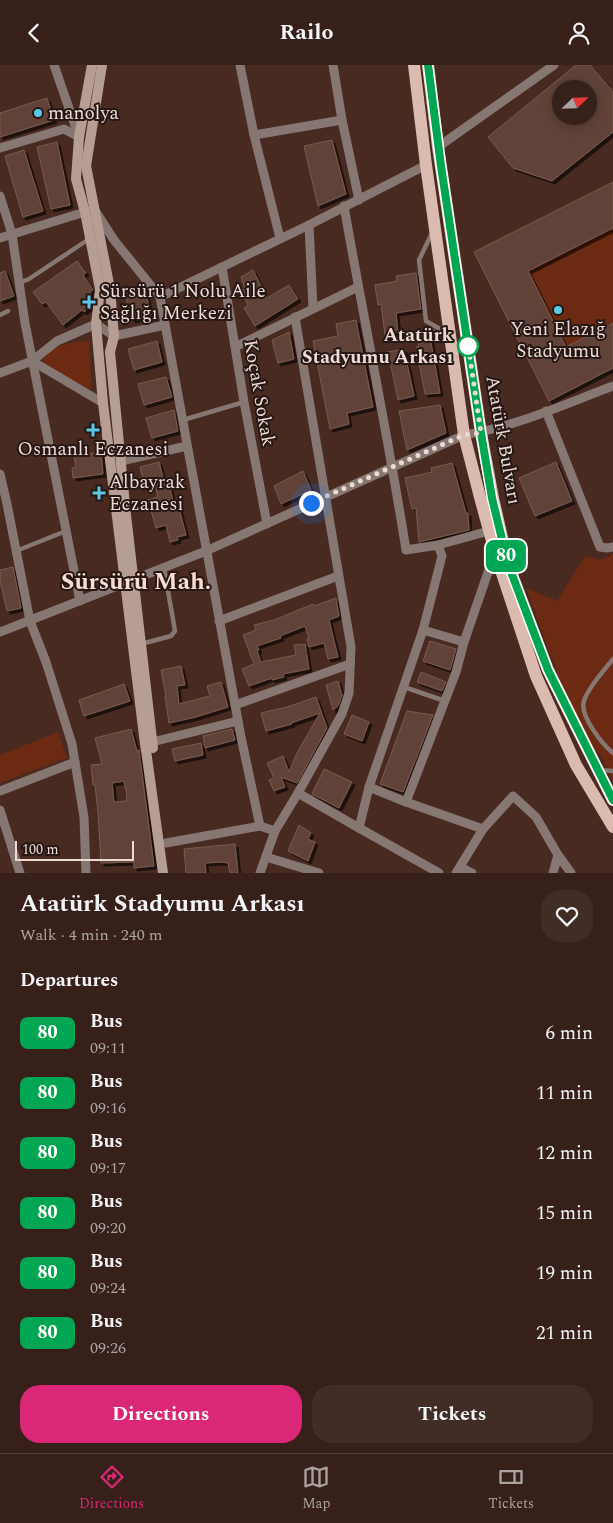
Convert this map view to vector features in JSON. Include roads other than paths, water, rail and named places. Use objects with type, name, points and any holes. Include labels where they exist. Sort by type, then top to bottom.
[{"type":"main road","points":[[92,65],[79,137],[76,179],[90,212],[110,289],[114,336],[110,352],[144,736],[164,873]]},
{"type":"main road","points":[[102,65],[86,166],[90,239],[100,289],[96,324],[103,403],[141,644],[170,873]]},
{"type":"main road","name":"Atatürk Bulvarı","points":[[414,65],[464,435],[489,531],[536,676],[576,765],[613,827]]},
{"type":"main road","name":"Atatürk Bulvarı","points":[[428,65],[438,147],[481,433],[492,498],[508,564],[548,670],[613,800]]},
{"type":"street","points":[[54,65],[79,137]]},
{"type":"street","points":[[240,65],[254,135],[280,238]]},
{"type":"street","points":[[333,65],[342,120],[359,200]]},
{"type":"street","points":[[438,147],[554,65]]},
{"type":"street","points":[[254,135],[342,120]]},
{"type":"street","points":[[0,148],[64,129],[79,137]]},
{"type":"street","points":[[160,297],[309,225],[426,165]]},
{"type":"street","points":[[0,196],[12,234],[18,283],[32,361],[80,601]]},
{"type":"street","points":[[344,206],[393,466],[406,549],[438,545],[489,531]]},
{"type":"street","points":[[0,238],[90,212],[160,297],[219,621],[260,826]]},
{"type":"street","points":[[309,225],[313,308]]},
{"type":"street","name":"Koçak Sokak","points":[[222,267],[244,402],[267,524]]},
{"type":"street","points":[[235,347],[358,287]]},
{"type":"street","points":[[260,873],[275,831],[342,714],[349,693],[351,647],[295,317]]},
{"type":"street","points":[[0,373],[32,361],[57,341],[96,324],[114,336],[165,325]]},
{"type":"street","points":[[32,361],[103,403]]},
{"type":"street","points":[[0,633],[206,551],[464,435],[481,433],[613,386]]},
{"type":"street","points":[[546,411],[600,547],[613,547]]},
{"type":"street","points":[[121,461],[187,446]]},
{"type":"street","points":[[0,474],[30,621],[72,744],[84,817],[86,873]]},
{"type":"street","points":[[359,828],[369,787],[424,630],[442,556],[438,545]]},
{"type":"street","points":[[406,802],[456,672],[464,642],[496,552]]},
{"type":"street","points":[[219,621],[338,576]]},
{"type":"street","points":[[424,630],[464,642]]},
{"type":"street","points":[[235,705],[350,664]]},
{"type":"street","points":[[152,742],[238,721]]},
{"type":"street","points":[[0,791],[75,762]]},
{"type":"street","points":[[369,787],[483,829]]},
{"type":"street","points":[[298,793],[439,873]]},
{"type":"street","points":[[472,873],[458,870],[483,829],[514,796],[536,817],[571,873]]},
{"type":"street","points":[[0,811],[20,873]]},
{"type":"street","points":[[166,843],[260,826],[275,831]]},
{"type":"street","points":[[553,873],[558,855]]},
{"type":"street","points":[[266,857],[319,873]]},
{"type":"lane","points":[[435,227],[419,260],[426,321],[450,335]]},
{"type":"lane","points":[[18,283],[29,279],[90,239]]},
{"type":"lane","points":[[0,315],[8,311]]},
{"type":"lane","points":[[182,420],[244,402]]},
{"type":"lane","points":[[16,551],[66,531]]},
{"type":"lane","points":[[141,644],[171,636],[175,631],[164,568]]},
{"type":"lane","points":[[613,659],[583,703],[594,731],[605,747],[613,753]]},
{"type":"lane","points":[[404,687],[444,701]]},
{"type":"lane","points":[[598,770],[613,771]]},
{"type":"place","name":"manolya","points":[[38,113]]},
{"type":"place","name":"Sürsürü 1 Nolu Aile Sağlığı Merkezi","points":[[89,302]]},
{"type":"place","name":"Yeni Elazığ Stadyumu","points":[[558,310]]},
{"type":"place","name":"Atatürk Stadyumu Arkası","points":[[468,346]]},
{"type":"place","name":"Osmanlı Eczanesi","points":[[93,430]]},
{"type":"place","name":"Albayrak Eczanesi","points":[[99,493]]},
{"type":"district","name":"Sürsürü Mah.","points":[[136,582]]}]
